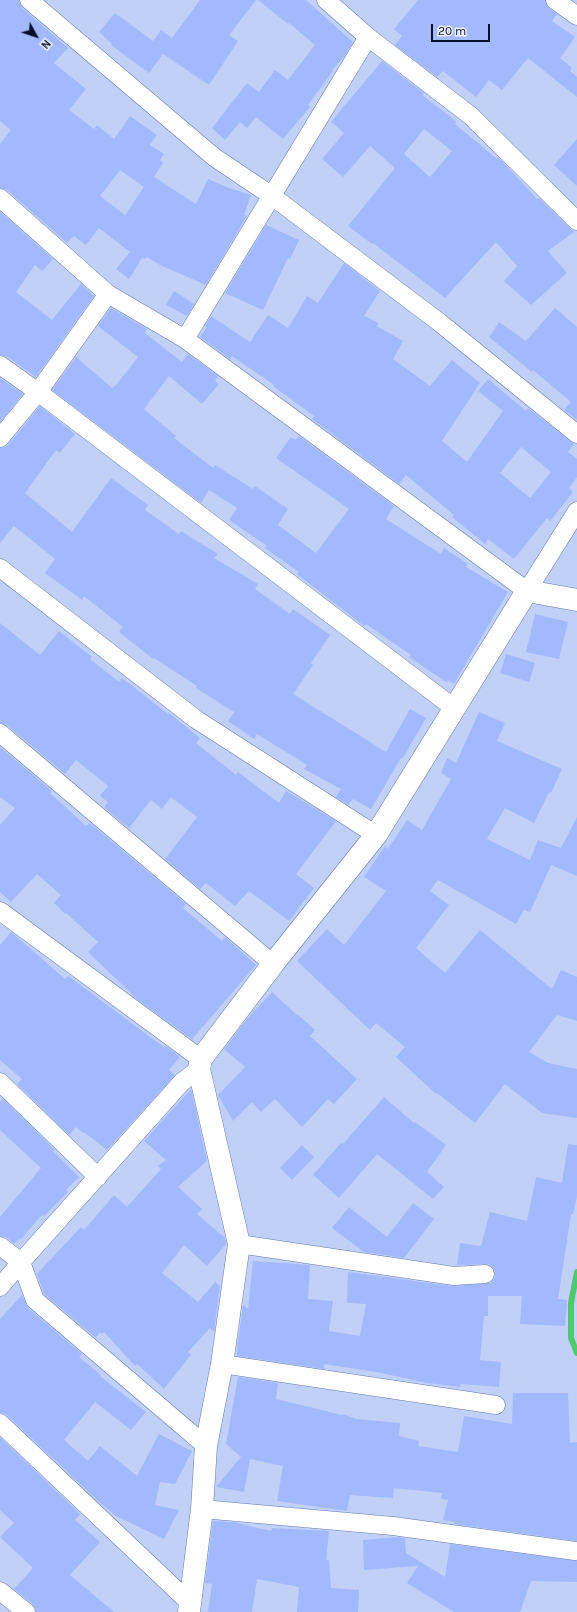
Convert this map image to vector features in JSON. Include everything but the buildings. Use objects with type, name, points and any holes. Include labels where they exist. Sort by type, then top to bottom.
[{"type":"street","points":[[29,0],[214,157],[272,196],[439,322],[577,434]]},
{"type":"street","points":[[326,0],[368,37],[471,116],[577,221]]},
{"type":"street","points":[[555,0],[577,16]]},
{"type":"street","points":[[185,339],[368,37]]},
{"type":"street","points":[[0,198],[108,294],[185,339],[527,591],[577,600]]},
{"type":"street","points":[[0,438],[38,392],[108,294]]},
{"type":"street","points":[[0,365],[38,392],[454,708]]},
{"type":"street","points":[[0,1287],[182,1082],[200,1064],[273,964],[376,835],[577,511]]},
{"type":"street","points":[[0,568],[198,720],[376,835]]},
{"type":"street","points":[[0,732],[273,964]]},
{"type":"street","points":[[0,911],[200,1064],[239,1244],[222,1364],[206,1446],[202,1509],[190,1608]]},
{"type":"street","points":[[0,1082],[98,1177]]},
{"type":"street","points":[[239,1244],[454,1276],[485,1274]]},
{"type":"street","points":[[0,1246],[21,1262],[35,1300],[206,1446]]},
{"type":"street","points":[[222,1364],[496,1405]]},
{"type":"street","points":[[0,1423],[190,1608]]},
{"type":"street","points":[[202,1509],[393,1526],[575,1550]]},
{"type":"street","points":[[0,1591],[26,1612]]},
{"type":"waterway","points":[[577,1272],[571,1303],[571,1338],[577,1353]]}]
